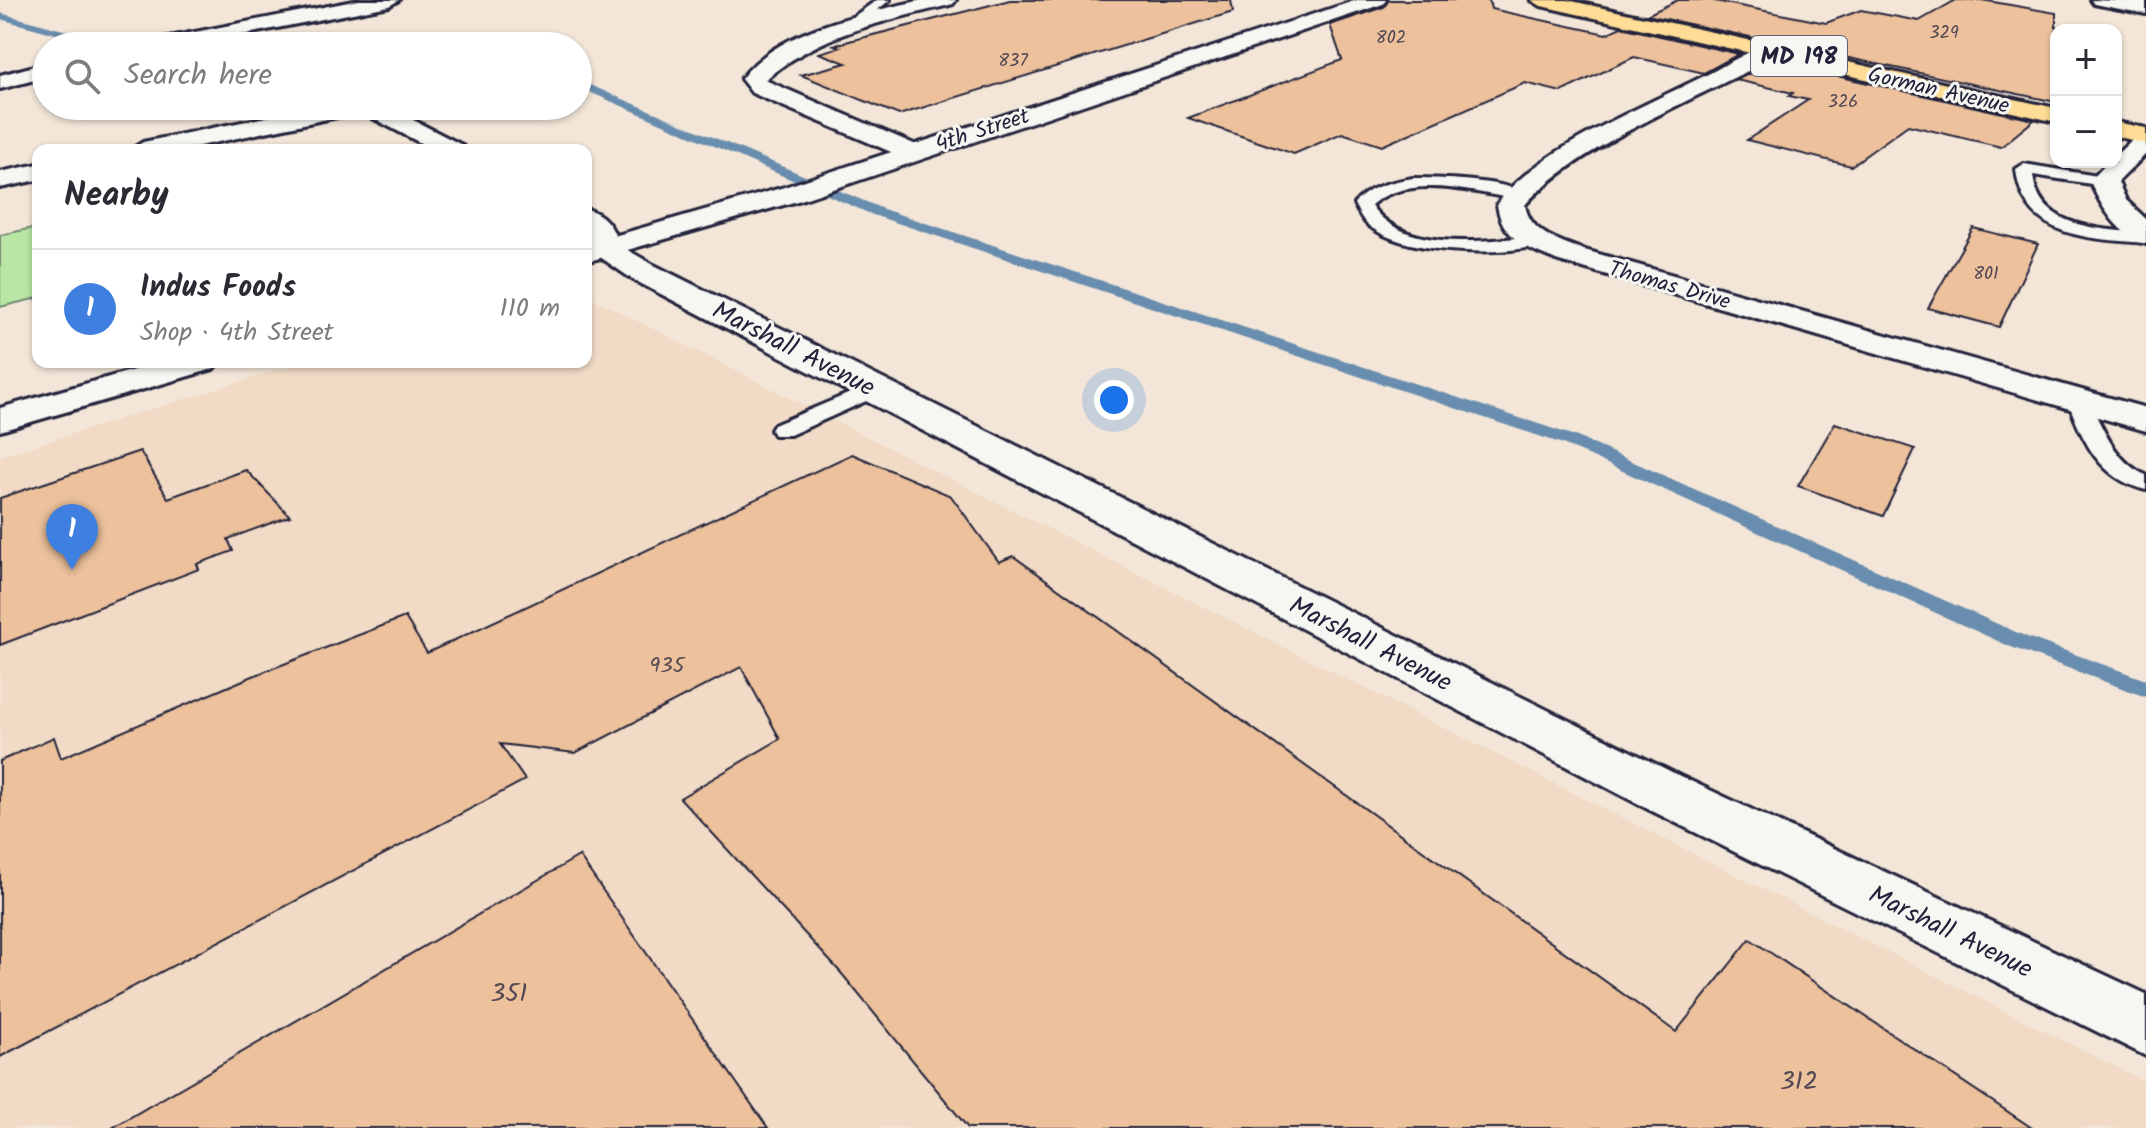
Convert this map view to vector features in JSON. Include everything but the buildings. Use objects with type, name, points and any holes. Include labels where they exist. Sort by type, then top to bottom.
[{"type":"main road","name":"Gorman Avenue","points":[[1541,0],[2050,114]]},
{"type":"main road","points":[[2122,131],[2146,138]]},
{"type":"street","points":[[223,32],[389,0]]},
{"type":"street","points":[[912,152],[760,88],[752,79],[770,61],[809,38],[854,22],[946,0]]},
{"type":"street","name":"4th Street","points":[[592,239],[791,194],[1376,0]]},
{"type":"street","points":[[2101,0],[2146,8]]},
{"type":"street","points":[[1535,241],[1512,219],[1511,204],[1516,194],[1593,144],[1772,50]]},
{"type":"street","points":[[0,82],[32,74]]},
{"type":"street","points":[[174,144],[298,120]]},
{"type":"street","points":[[392,120],[441,144]]},
{"type":"street","points":[[2146,138],[2104,181],[2113,203],[2146,236]]},
{"type":"street","points":[[0,180],[32,173]]},
{"type":"street","name":"Marshall Avenue","points":[[592,240],[874,389],[1661,791],[2146,1026]]},
{"type":"street","name":"Thomas Drive","points":[[1535,241],[1570,255],[2146,420]]},
{"type":"street","points":[[0,420],[180,368]]},
{"type":"lane","points":[[854,22],[884,0]]},
{"type":"lane","points":[[2104,181],[2024,169],[2023,185],[2037,213],[2060,225],[2146,236]]},
{"type":"lane","points":[[1516,194],[1411,183],[1387,186],[1371,193],[1362,204],[1365,214],[1388,230],[1438,244],[1484,247],[1535,241]]},
{"type":"lane","points":[[782,430],[874,389]]},
{"type":"lane","points":[[2079,401],[2096,446],[2107,461],[2146,483]]},
{"type":"shaded area","points":[[592,298],[2146,1082],[2146,1128],[0,1128],[0,456],[285,368],[592,368]]},
{"type":"green space","points":[[32,228],[32,299],[0,307],[0,235]]},
{"type":"waterway","points":[[0,16],[60,32]]},
{"type":"waterway","points":[[592,89],[878,212],[1569,440],[2019,642],[2146,689]]},
{"type":"place","name":"Indus Foods","points":[[72,570]]}]
